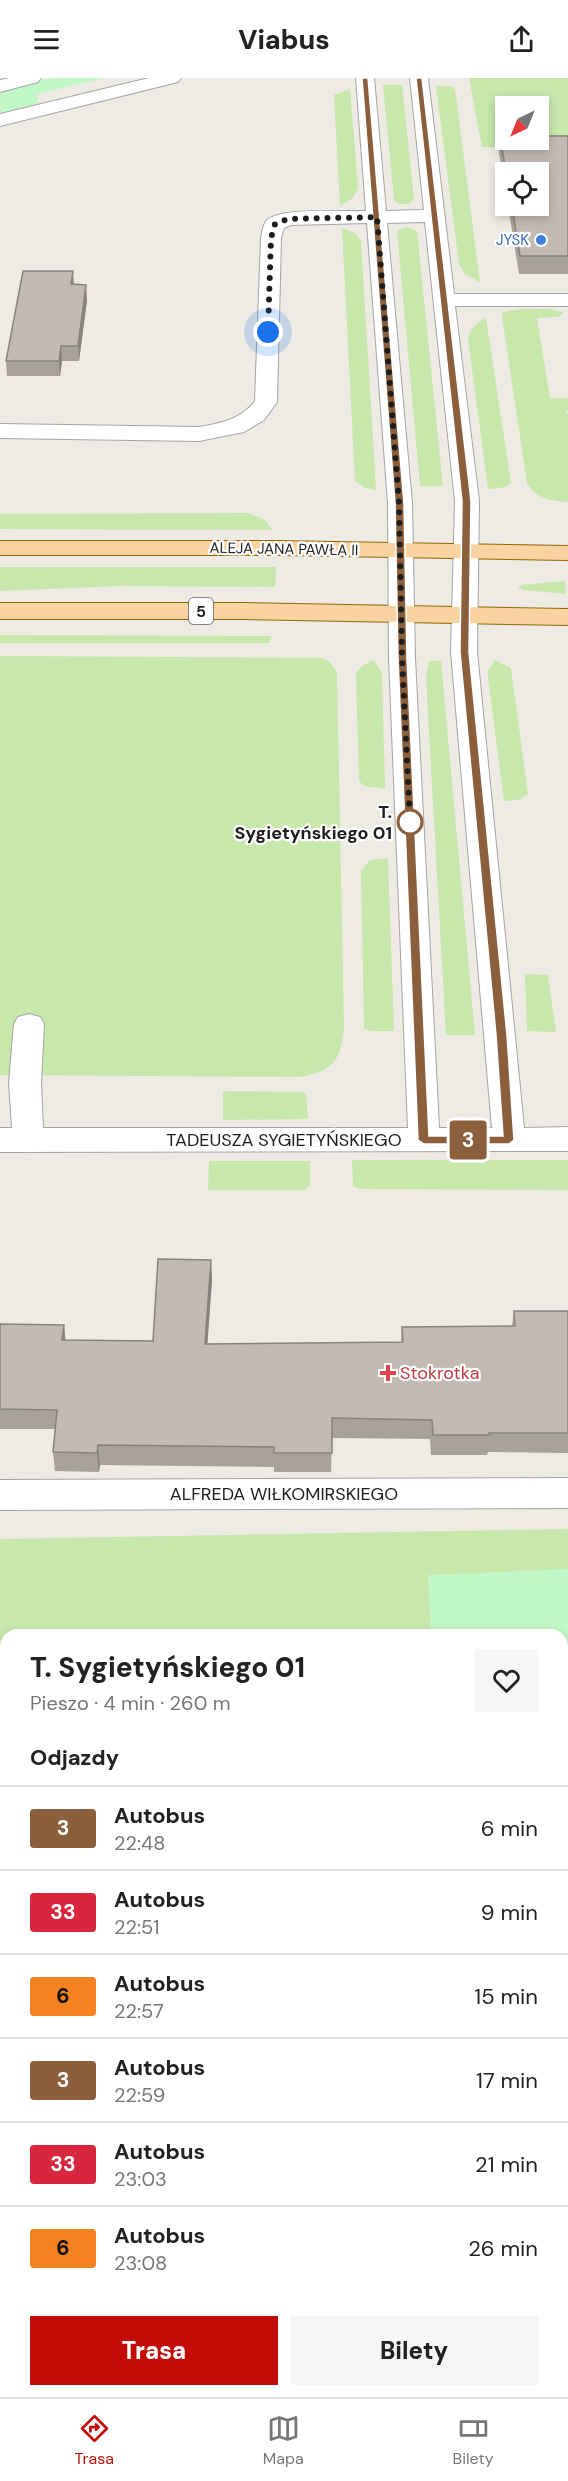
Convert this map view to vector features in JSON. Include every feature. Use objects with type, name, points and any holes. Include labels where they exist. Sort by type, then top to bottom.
[{"type":"main road","name":"ALEJA JANA PAWŁA II","points":[[0,548],[401,550],[568,554]]},
{"type":"main road","name":"5","points":[[0,611],[568,617]]},
{"type":"street","points":[[0,86],[32,78]]},
{"type":"street","points":[[0,120],[172,78]]},
{"type":"street","points":[[365,78],[397,466],[424,1140]]},
{"type":"street","points":[[419,78],[467,501],[464,652],[509,1140]]},
{"type":"street","points":[[0,431],[199,434],[236,427],[256,415],[266,402],[271,238],[275,224],[288,219],[434,216]]},
{"type":"street","points":[[444,300],[568,300]]},
{"type":"street","points":[[14,1140],[26,1083],[29,1024]]},
{"type":"street","name":"TADEUSZA SYGIETYŃSKIEGO","points":[[14,1140],[568,1140]]},
{"type":"street","name":"ALFREDA WIŁKOMIRSKIEGO","points":[[0,1495],[568,1493]]},
{"type":"green space","points":[[50,78],[104,78],[38,94],[38,104],[0,113],[0,90]]},
{"type":"green space","points":[[469,78],[568,78],[568,148],[549,148],[549,96],[495,96],[495,147],[482,147]]},
{"type":"green space","points":[[383,85],[402,85],[414,199],[409,204],[399,204],[394,200]]},
{"type":"green space","points":[[436,86],[450,86],[455,89],[480,282],[465,274],[459,264]]},
{"type":"green space","points":[[350,89],[358,188],[353,198],[340,206],[334,95]]},
{"type":"green space","points":[[407,227],[417,231],[443,486],[420,486],[397,231]]},
{"type":"green space","points":[[342,228],[355,233],[361,241],[376,490],[365,488],[355,481]]},
{"type":"green space","points":[[519,309],[552,309],[564,313],[558,317],[537,318],[550,398],[568,398],[568,410],[565,412],[568,413],[568,502],[550,500],[540,496],[527,483],[502,317],[503,312]]},
{"type":"green space","points":[[486,318],[511,483],[506,487],[488,489],[468,339],[472,329]]},
{"type":"green space","points":[[248,513],[265,520],[272,530],[0,529],[0,514]]},
{"type":"green space","points":[[0,567],[276,567],[275,587],[122,586],[0,591]]},
{"type":"green space","points":[[565,581],[566,594],[518,588],[522,585]]},
{"type":"green space","points":[[0,635],[272,636],[269,643],[0,643]]},
{"type":"green space","points":[[0,656],[321,658],[329,661],[337,673],[344,1027],[338,1056],[328,1067],[300,1077],[0,1075]]},
{"type":"green space","points":[[373,660],[382,673],[385,789],[364,786],[359,781],[356,673],[362,666]]},
{"type":"green space","points":[[495,660],[511,668],[528,794],[519,800],[504,801],[488,678],[488,671]]},
{"type":"green space","points":[[429,661],[441,661],[475,1035],[446,1035],[426,678]]},
{"type":"green space","points":[[388,858],[394,1031],[370,1031],[364,1028],[361,871],[370,860]]},
{"type":"green space","points":[[525,974],[548,975],[556,1032],[527,1031]]},
{"type":"green space","points":[[223,1091],[302,1092],[306,1095],[308,1119],[223,1120]]},
{"type":"green space","points":[[352,1160],[568,1160],[568,1190],[360,1189],[353,1186]]},
{"type":"green space","points":[[209,1161],[310,1161],[310,1186],[304,1190],[208,1190]]},
{"type":"green space","points":[[568,1529],[568,1629],[0,1629],[0,1539]]},
{"type":"green space","points":[[568,1569],[568,1629],[431,1629],[428,1575]]},
{"type":"building","name":"JYSK","points":[[549,136],[568,136],[568,256],[520,256],[514,216],[549,216],[549,162],[504,162],[502,150],[549,150]]},
{"type":"building","points":[[23,271],[73,271],[71,284],[86,285],[78,346],[61,346],[59,361],[6,361]]},
{"type":"building","points":[[158,1259],[211,1260],[205,1344],[403,1342],[402,1327],[515,1326],[514,1311],[568,1311],[568,1433],[433,1435],[432,1420],[332,1418],[332,1453],[274,1453],[274,1447],[98,1445],[97,1453],[53,1452],[57,1410],[0,1409],[0,1324],[64,1325],[62,1340],[153,1341]]},
{"type":"bus line","name":"3","points":[[365,78],[397,466],[402,658],[424,1140],[509,1140],[464,652],[467,501],[419,78]]},
{"type":"place","name":"JYSK","points":[[541,240]]},
{"type":"place","name":"T. Sygietyńskiego 01","points":[[410,822]]},
{"type":"place","name":"Stokrotka","points":[[388,1373]]},
{"type":"route","points":[[268,332],[271,238],[275,224],[288,219],[377,217],[397,466],[402,658],[410,822]]}]
